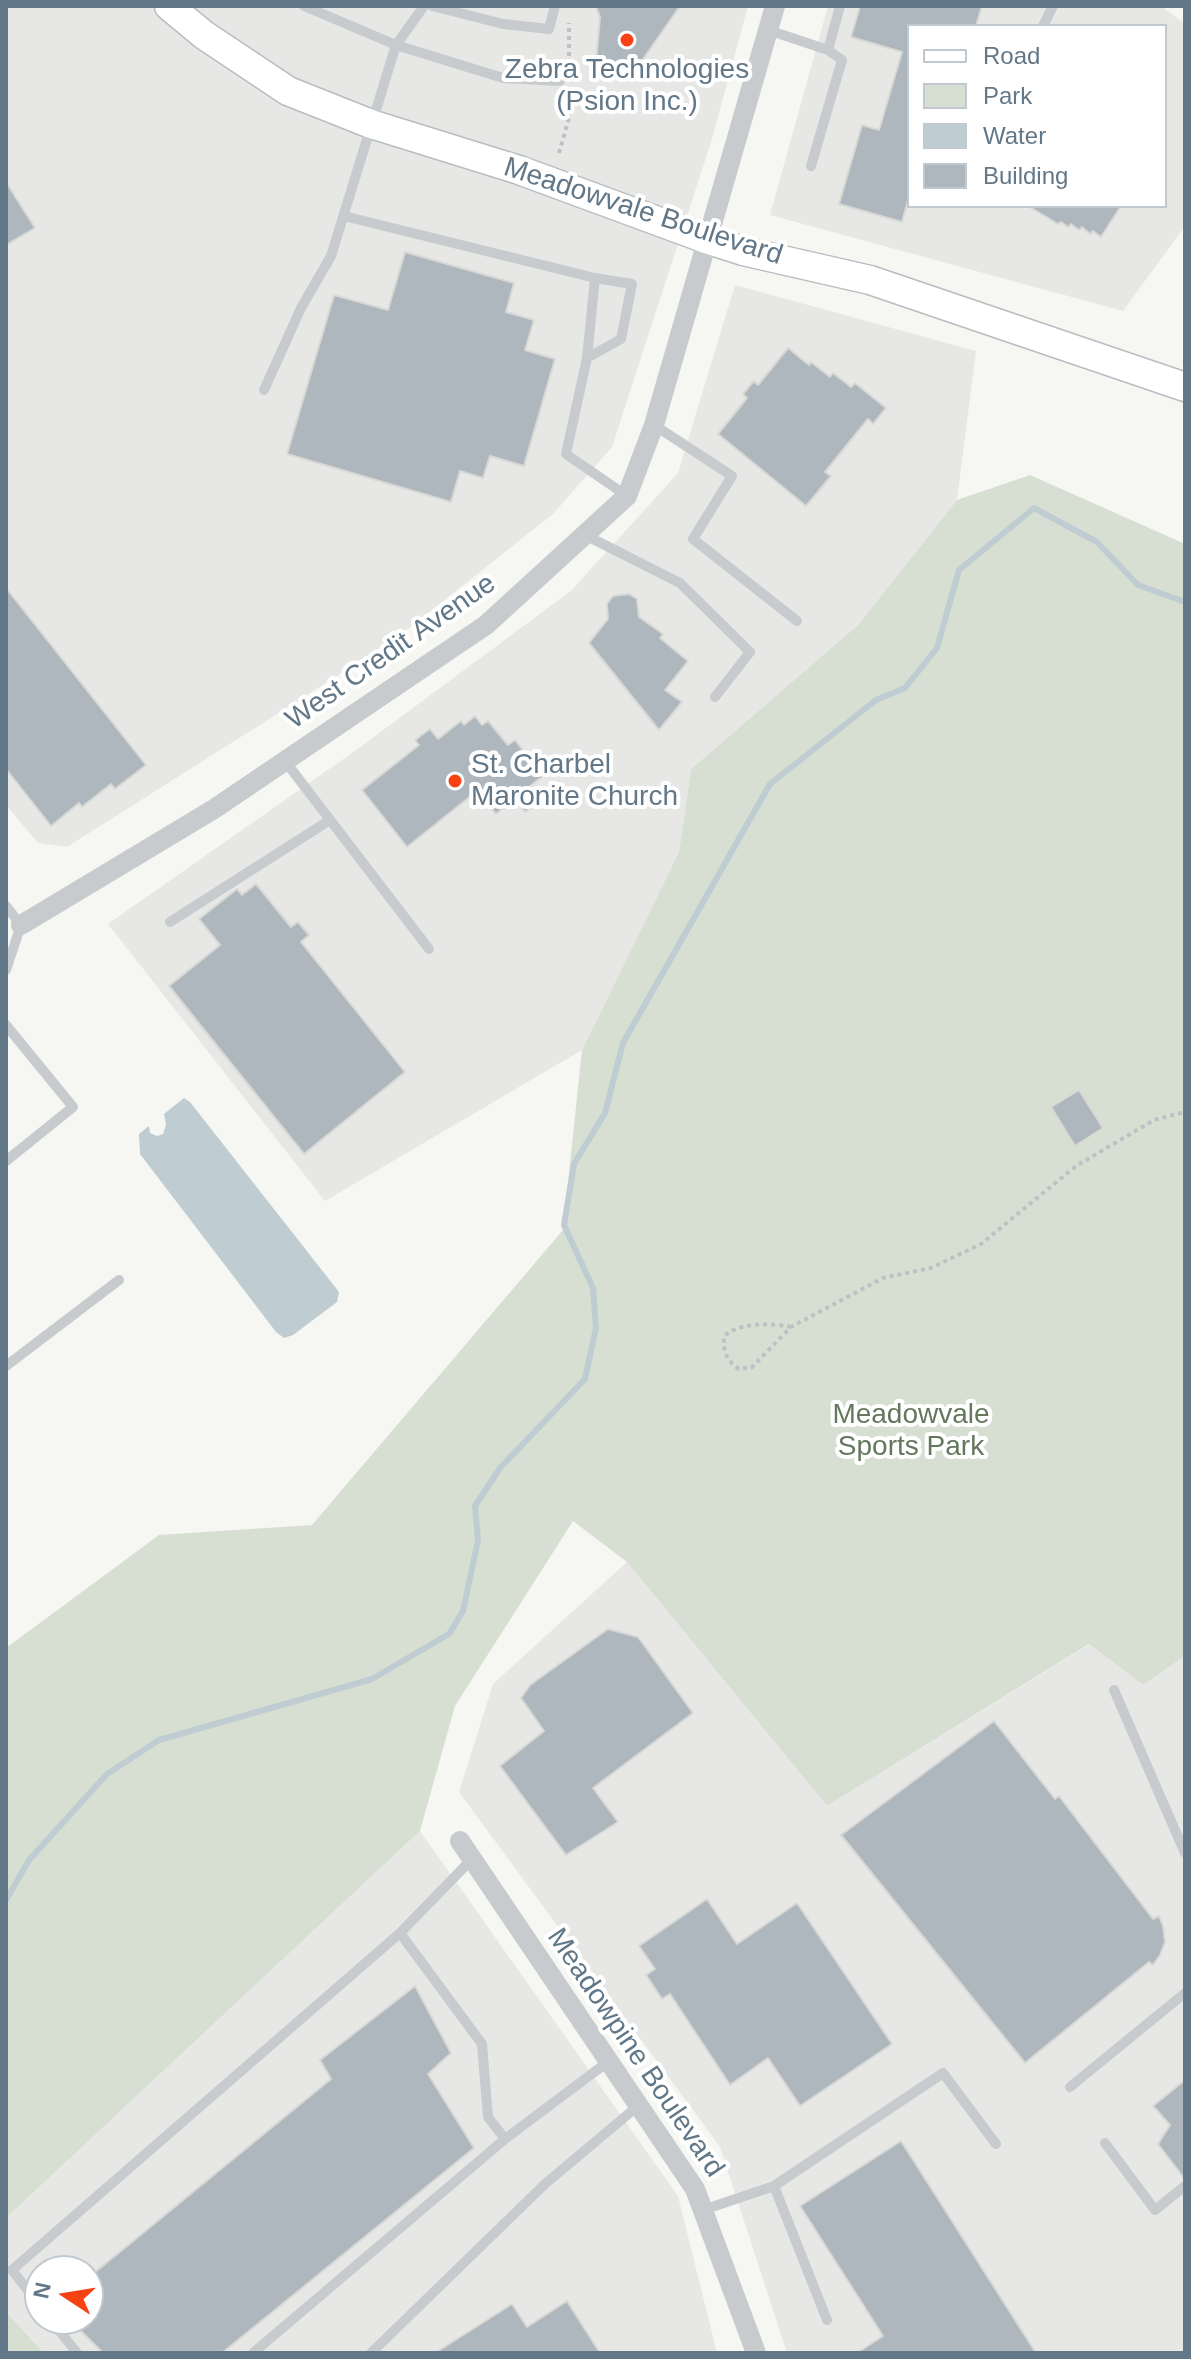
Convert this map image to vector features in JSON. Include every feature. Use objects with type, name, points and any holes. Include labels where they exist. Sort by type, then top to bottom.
[{"type":"main road","name":"Meadowvale Boulevard","points":[[169,6],[204,35],[288,91],[371,124],[519,170],[743,251],[870,280],[1185,387]]},
{"type":"street","name":"West Credit Avenue","points":[[14,928],[214,809],[486,625],[627,496],[654,425],[775,6]]},
{"type":"street","name":"Meadowpine Boulevard","points":[[460,1841],[695,2189],[756,2353]]},
{"type":"lane","points":[[304,6],[396,45],[503,78],[560,81]]},
{"type":"lane","points":[[264,390],[301,308],[331,256],[396,45],[424,6]]},
{"type":"lane","points":[[432,6],[503,24],[549,29],[555,6]]},
{"type":"lane","points":[[828,50],[840,6]]},
{"type":"lane","points":[[1044,24],[1053,6]]},
{"type":"lane","points":[[768,30],[828,50],[842,60],[811,166]]},
{"type":"lane","points":[[344,216],[595,278],[632,284],[621,339],[587,358]]},
{"type":"lane","points":[[595,278],[587,358],[566,454],[627,496]]},
{"type":"lane","points":[[654,425],[732,476],[693,539],[797,621]]},
{"type":"lane","points":[[585,535],[680,583],[750,652],[715,697]]},
{"type":"lane","points":[[285,761],[429,949]]},
{"type":"lane","points":[[170,922],[330,820]]},
{"type":"lane","points":[[6,906],[14,928],[6,970]]},
{"type":"lane","points":[[6,1025],[73,1107],[6,1161]]},
{"type":"lane","points":[[6,1366],[119,1280]]},
{"type":"lane","points":[[1114,1690],[1185,1853]]},
{"type":"lane","points":[[29,2255],[400,1933],[472,1859]]},
{"type":"lane","points":[[400,1933],[482,2044],[488,2117],[505,2139]]},
{"type":"lane","points":[[1070,2087],[1185,1993]]},
{"type":"lane","points":[[253,2353],[505,2139],[609,2061]]},
{"type":"lane","points":[[703,2210],[774,2186],[943,2073],[996,2144]]},
{"type":"lane","points":[[371,2353],[545,2184],[639,2105]]},
{"type":"lane","points":[[1105,2143],[1155,2210],[1185,2186]]},
{"type":"lane","points":[[774,2186],[827,2320]]},
{"type":"lane","points":[[24,2260],[12,2270],[24,2285]]},
{"type":"lane","points":[[63,2335],[77,2353]]},
{"type":"path","points":[[791,1327],[772,1324],[732,1330],[724,1336],[723,1349],[729,1362],[739,1369],[752,1367],[791,1327],[883,1278],[931,1268],[981,1244],[1076,1166],[1154,1120],[1185,1112]]},
{"type":"shaded area","points":[[6,6],[748,6],[712,139],[612,447],[553,514],[394,640],[67,847],[38,843],[6,805]]},
{"type":"shaded area","points":[[828,6],[1161,6],[1185,24],[1185,226],[1123,311],[770,215]]},
{"type":"shaded area","points":[[735,285],[976,351],[957,500],[858,625],[691,769],[679,852],[582,1050],[325,1201],[108,924],[359,748],[572,590],[678,473]]},
{"type":"shaded area","points":[[627,1562],[827,1806],[1090,1644],[1143,1685],[1185,1656],[1185,2353],[787,2353],[720,2147],[459,1792],[493,1684]]},
{"type":"shaded area","points":[[420,1831],[678,2196],[717,2353],[44,2353],[27,2335],[104,2335],[104,2255],[24,2255],[24,2331],[6,2312],[6,2218]]},
{"type":"green space","name":"Meadowvale Sports Park","points":[[1030,475],[1185,544],[1185,1656],[1143,1685],[1089,1644],[827,1806],[627,1562],[573,1521],[455,1706],[420,1831],[6,2218],[6,1648],[159,1535],[312,1525],[563,1230],[582,1050],[679,852],[691,769],[858,625],[957,500]]},
{"type":"green space","points":[[6,2312],[24,2335],[44,2353],[6,2353]]},
{"type":"water","points":[[184,1098],[339,1292],[337,1302],[293,1335],[284,1338],[276,1332],[140,1154],[139,1134],[149,1126],[150,1133],[157,1136],[163,1134],[166,1125],[164,1114]]},
{"type":"building","name":"Zebra Technologies (Psion Inc.)","points":[[596,6],[680,6],[639,65],[596,63],[600,17]]},
{"type":"building","points":[[860,6],[982,6],[977,24],[907,24],[907,204],[902,222],[839,204],[862,125],[879,130],[902,52],[851,37]]},
{"type":"building","points":[[6,182],[35,228],[6,245]]},
{"type":"building","points":[[1031,208],[1120,208],[1101,237],[1093,231],[1090,234],[1082,227],[1079,230],[1071,224],[1068,227],[1061,222],[1058,224]]},
{"type":"building","points":[[405,252],[514,283],[506,312],[534,320],[525,350],[555,359],[524,466],[490,456],[483,478],[460,471],[451,502],[287,454],[334,295],[388,310]]},
{"type":"building","points":[[788,348],[830,377],[833,373],[851,387],[855,383],[886,408],[873,424],[868,419],[825,472],[831,476],[806,506],[718,434],[747,398],[743,394],[754,381],[758,385]]},
{"type":"building","points":[[6,588],[146,765],[115,789],[111,784],[82,807],[79,803],[51,826],[6,769]]},
{"type":"building","points":[[629,594],[637,599],[639,617],[663,634],[660,638],[688,661],[665,690],[682,702],[659,730],[589,643],[608,619],[607,604],[613,596]]},
{"type":"building","name":"St. Charbel Maronite Church","points":[[475,716],[482,725],[488,721],[508,745],[515,740],[543,776],[529,787],[540,801],[525,812],[515,799],[496,814],[477,791],[407,847],[362,790],[419,745],[415,740],[430,729],[438,739],[461,721],[464,725]]},
{"type":"building","points":[[256,884],[291,927],[298,922],[309,935],[301,942],[405,1072],[304,1154],[169,986],[220,945],[199,919],[237,889],[242,895]]},
{"type":"building","points":[[1079,1090],[1103,1128],[1075,1146],[1051,1107]]},
{"type":"building","points":[[608,1629],[638,1637],[693,1713],[593,1788],[618,1822],[566,1855],[500,1766],[544,1731],[521,1698],[530,1685]]},
{"type":"building","points":[[994,1721],[1055,1799],[1059,1796],[1153,1919],[1159,1916],[1165,1942],[1153,1965],[1149,1962],[1025,2063],[841,1835]]},
{"type":"building","points":[[707,1899],[737,1944],[797,1903],[892,2044],[800,2106],[768,2058],[730,2085],[670,1994],[662,1999],[646,1975],[655,1969],[639,1946]]},
{"type":"building","points":[[415,1986],[451,2053],[428,2074],[474,2148],[222,2353],[103,2353],[85,2335],[104,2335],[104,2265],[331,2079],[320,2060]]},
{"type":"building","points":[[1185,2080],[1184,2178],[1158,2144],[1170,2125],[1153,2106]]},
{"type":"building","points":[[901,2141],[1036,2353],[857,2353],[883,2336],[800,2206]]},
{"type":"building","points":[[567,2301],[600,2353],[435,2353],[512,2304],[527,2327]]},
{"type":"waterway","points":[[6,1900],[29,1860],[107,1774],[159,1740],[372,1679],[449,1634],[463,1611],[478,1540],[475,1506],[500,1468],[585,1379],[596,1328],[593,1288],[564,1225],[574,1164],[605,1113],[623,1043],[770,784],[876,700],[905,688],[937,648],[959,570],[1034,508],[1097,542],[1138,585],[1185,602]]},
{"type":"place","name":"Zebra Technologies (Psion Inc.)","points":[[627,40]]},
{"type":"place","name":"St. Charbel Maronite Church","points":[[455,781]]}]
